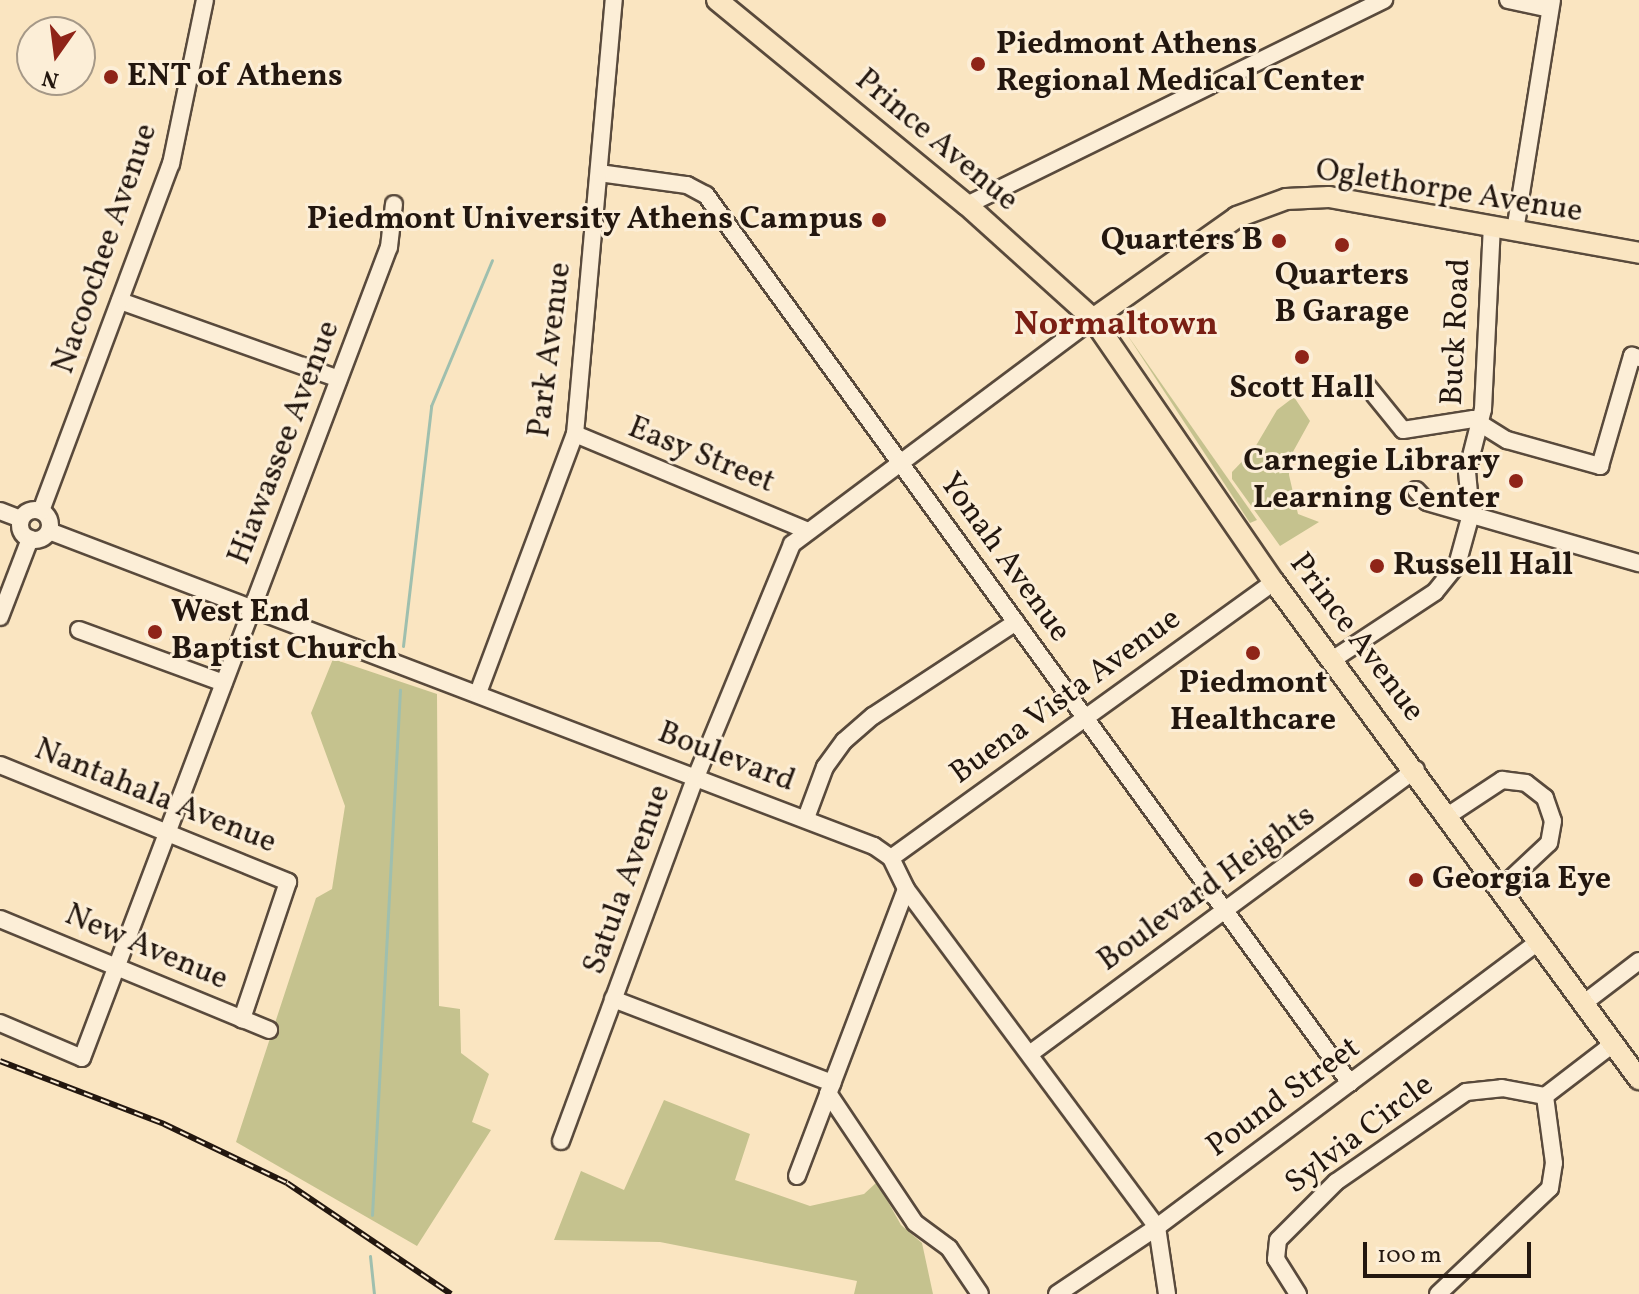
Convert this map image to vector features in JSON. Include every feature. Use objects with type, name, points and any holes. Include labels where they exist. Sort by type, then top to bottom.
[{"type":"main road","name":"Prince Avenue","points":[[717,0],[967,205],[1093,319],[1274,582],[1416,769],[1639,1079]]},
{"type":"main road","name":"Oglethorpe Avenue","points":[[1093,319],[1237,217],[1286,199],[1329,197],[1639,253]]},
{"type":"street","name":"Nacoochee Avenue","points":[[41,511],[171,164],[205,0]]},
{"type":"street","name":"Park Avenue","points":[[478,693],[575,434],[614,0]]},
{"type":"street","points":[[967,205],[1384,0]]},
{"type":"street","points":[[1508,0],[1551,5],[1515,231]]},
{"type":"street","name":"Yonah Avenue","points":[[599,173],[687,185],[706,195],[1350,1083]]},
{"type":"street","name":"Hiawassee Avenue","points":[[0,1023],[82,1058],[389,247],[394,204]]},
{"type":"street","name":"Buck Road","points":[[1332,660],[1450,579],[1471,514],[1467,472],[1481,421],[1492,227]]},
{"type":"street","points":[[120,301],[339,379]]},
{"type":"street","name":"Satula Avenue","points":[[561,1141],[696,777],[785,558],[806,530],[1093,319]]},
{"type":"street","points":[[1368,387],[1403,430],[1450,420],[1481,421],[1507,440],[1600,466],[1636,357]]},
{"type":"street","name":"Easy Street","points":[[575,434],[806,530]]},
{"type":"street","points":[[1416,490],[1427,502],[1639,563]]},
{"type":"street","points":[[0,511],[21,519]]},
{"type":"street","points":[[29,511],[41,511],[49,519],[49,531],[41,539],[30,539],[21,531],[21,519],[29,511]]},
{"type":"street","name":"Boulevard","points":[[49,531],[806,818],[891,858]]},
{"type":"street","points":[[0,617],[30,539]]},
{"type":"street","name":"Buena Vista Avenue","points":[[891,858],[1274,582]]},
{"type":"street","points":[[806,818],[825,767],[844,741],[873,716],[1016,622]]},
{"type":"street","points":[[79,630],[224,683]]},
{"type":"street","name":"Nantahala Avenue","points":[[0,765],[168,829],[288,882],[242,1019]]},
{"type":"street","name":"Boulevard Heights","points":[[1031,1053],[1227,912],[1416,769]]},
{"type":"street","points":[[1449,815],[1502,780],[1526,783],[1545,798],[1553,821],[1549,843],[1502,887]]},
{"type":"street","points":[[891,858],[906,889],[1031,1053],[1157,1227],[1167,1294]]},
{"type":"street","points":[[797,1176],[906,889]]},
{"type":"street","name":"New Avenue","points":[[0,919],[269,1030]]},
{"type":"street","name":"Pound Street","points":[[1057,1294],[1157,1227],[1540,941]]},
{"type":"street","points":[[1584,1003],[1639,961]]},
{"type":"street","points":[[613,999],[830,1088],[915,1223],[949,1248],[980,1294]]},
{"type":"street","points":[[1438,1294],[1550,1188],[1554,1163],[1545,1096],[1614,1043]]},
{"type":"street","name":"Sylvia Circle","points":[[1298,1294],[1276,1259],[1278,1240],[1336,1182],[1466,1092],[1502,1088],[1545,1096]]},
{"type":"shaded area","points":[[1126,333],[1229,480],[1257,520],[1250,523]]},
{"type":"shaded area","points":[[1294,397],[1310,421],[1289,459],[1289,475],[1298,514],[1319,522],[1280,546],[1232,479],[1232,472],[1254,449],[1277,410]]},
{"type":"shaded area","points":[[333,659],[437,694],[439,1006],[460,1009],[461,1053],[489,1074],[472,1122],[491,1130],[417,1246],[236,1142],[316,898],[332,889],[345,806],[311,713]]},
{"type":"shaded area","points":[[664,1100],[750,1134],[735,1180],[810,1206],[864,1194],[877,1182],[901,1225],[922,1243],[933,1294],[854,1294],[857,1281],[660,1242],[554,1240],[581,1171],[624,1190]]},
{"type":"waterway","points":[[403,646],[431,406],[492,260]]},
{"type":"waterway","points":[[372,1215],[400,690]]},
{"type":"waterway","points":[[370,1256],[374,1294]]},
{"type":"railway","points":[[0,1061],[164,1124],[287,1183],[451,1294]]},
{"type":"place","name":"Piedmont Athens Regional Medical Center","points":[[978,64]]},
{"type":"place","name":"ENT of Athens","points":[[111,77]]},
{"type":"place","name":"Piedmont University Athens Campus","points":[[879,220]]},
{"type":"place","name":"Quarters B","points":[[1279,241]]},
{"type":"place","name":"Quarters B Garage","points":[[1342,245]]},
{"type":"place","name":"Scott Hall","points":[[1302,357]]},
{"type":"place","name":"Carnegie Library Learning Center","points":[[1516,481]]},
{"type":"place","name":"Russell Hall","points":[[1377,566]]},
{"type":"place","name":"West End Baptist Church","points":[[155,632]]},
{"type":"place","name":"Piedmont Healthcare","points":[[1253,653]]},
{"type":"place","name":"Georgia Eye","points":[[1416,880]]},
{"type":"district","name":"Normaltown","points":[[1116,326]]}]
